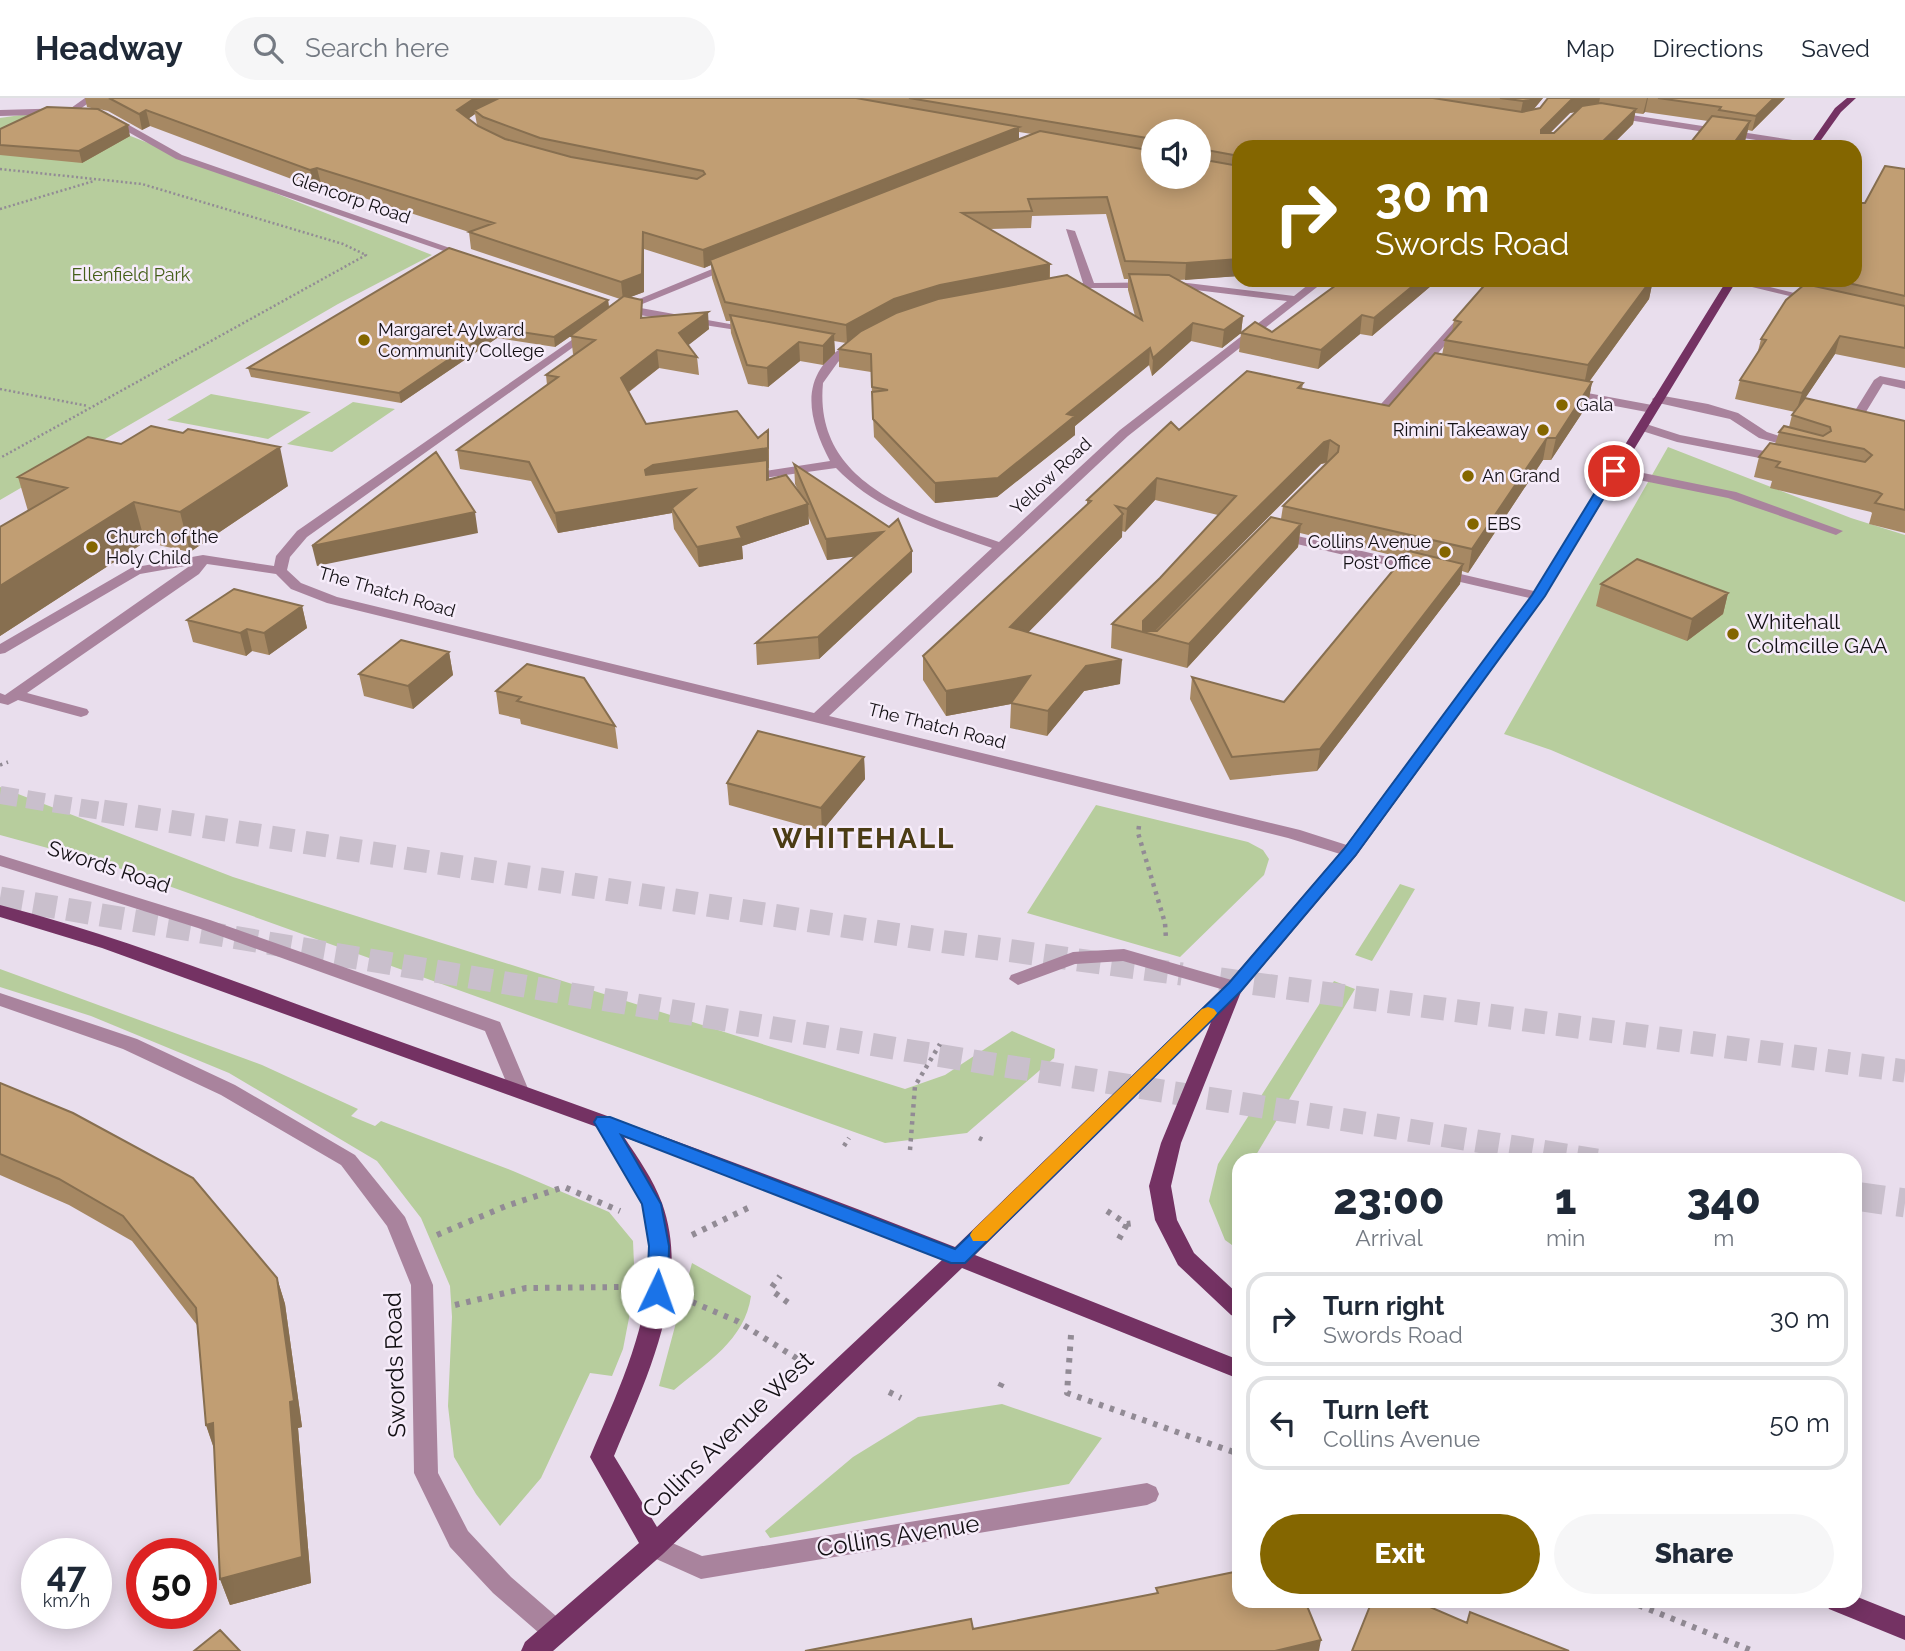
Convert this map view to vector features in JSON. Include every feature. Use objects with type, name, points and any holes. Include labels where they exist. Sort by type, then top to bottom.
[{"type":"main road","points":[[1817,140],[1838,110],[1852,98]]},
{"type":"main road","points":[[958,1258],[1235,987],[1350,852],[1538,596],[1727,287]]},
{"type":"main road","points":[[0,911],[108,944],[785,1189],[1232,1367]]},
{"type":"main road","points":[[1232,1302],[1186,1259],[1166,1220],[1160,1186],[1171,1143],[1235,987]]},
{"type":"main road","points":[[604,1122],[652,1204],[660,1273],[645,1346],[601,1457],[654,1546]]},
{"type":"main road","name":"Collins Avenue West","points":[[534,1651],[654,1546],[828,1378],[958,1258]]},
{"type":"main road","points":[[1855,1608],[1905,1628]]},
{"type":"street","points":[[0,113],[73,111],[88,100],[101,98]]},
{"type":"street","name":"Glencorp Road","points":[[73,111],[99,114],[179,157],[482,260]]},
{"type":"street","points":[[1598,113],[1768,140]]},
{"type":"street","points":[[1070,231],[1089,284]]},
{"type":"street","points":[[0,649],[136,571],[182,560],[203,559],[280,571],[283,556],[302,534],[611,312],[746,258]]},
{"type":"street","points":[[1049,288],[1089,284],[1179,285],[1293,299]]},
{"type":"street","name":"Yellow Road","points":[[820,716],[1124,433],[1311,287]]},
{"type":"street","points":[[1761,287],[1824,302]]},
{"type":"street","points":[[1377,416],[1474,305]]},
{"type":"street","points":[[611,312],[762,333]]},
{"type":"street","points":[[868,338],[838,347],[817,382],[817,421],[836,464],[868,492],[895,508],[1001,547]]},
{"type":"street","points":[[1422,366],[1435,369]]},
{"type":"street","points":[[1854,422],[1880,380],[1905,385]]},
{"type":"street","points":[[1557,391],[1708,408],[1734,416],[1763,435],[1818,449]]},
{"type":"street","points":[[1643,427],[1677,439],[1802,463]]},
{"type":"street","points":[[733,480],[836,464]]},
{"type":"street","points":[[1614,471],[1731,495],[1836,531]]},
{"type":"street","points":[[1273,523],[1264,532],[1538,596]]},
{"type":"street","points":[[7,697],[194,571],[203,559]]},
{"type":"street","name":"The Thatch Road","points":[[280,571],[296,586],[332,600],[525,649],[820,716],[1294,834],[1350,852]]},
{"type":"street","points":[[7,697],[81,712]]},
{"type":"street","name":"Swords Road","points":[[0,860],[204,925],[493,1027],[519,1091]]},
{"type":"street","points":[[1018,979],[1073,958],[1124,955],[1235,987]]},
{"type":"street","name":"Swords Road","points":[[0,999],[130,1044],[228,1090],[348,1160],[397,1223],[422,1285],[426,1473],[459,1539],[502,1585],[555,1631]]},
{"type":"street","name":"Collins Avenue","points":[[654,1546],[701,1568],[1147,1494]]},
{"type":"path","points":[[0,169],[142,184],[342,244],[366,254],[0,458]]},
{"type":"path","points":[[0,209],[111,177]]},
{"type":"path","points":[[0,389],[89,406]]},
{"type":"path","points":[[0,765],[8,762]]},
{"type":"path","points":[[1140,816],[1138,833],[1165,923],[1166,943]]},
{"type":"path","points":[[910,1150],[915,1086],[940,1044]]},
{"type":"path","points":[[844,1146],[849,1138]]},
{"type":"path","points":[[407,1248],[506,1206],[564,1187],[614,1208]]},
{"type":"path","points":[[694,1236],[785,1189]]},
{"type":"path","points":[[1107,1211],[1131,1224],[1119,1239]]},
{"type":"path","points":[[780,1276],[774,1290],[790,1304]]},
{"type":"path","points":[[423,1312],[526,1288],[635,1287]]},
{"type":"path","points":[[681,1297],[737,1321],[828,1378]]},
{"type":"path","points":[[1073,1306],[1067,1393],[1232,1452]]},
{"type":"path","points":[[1000,1387],[1005,1377]]},
{"type":"path","points":[[889,1392],[901,1398]]},
{"type":"path","points":[[1646,1608],[1753,1651]]},
{"type":"green space","name":"Ellenfield Park","points":[[62,109],[432,255],[338,304],[0,500],[0,118]]},
{"type":"green space","points":[[211,394],[311,412],[268,439],[167,420]]},
{"type":"green space","points":[[353,402],[395,409],[332,452],[287,444]]},
{"type":"green space","name":"Whitehall Colmcille GAA","points":[[1668,447],[1851,518],[1905,535],[1905,902],[1551,750],[1504,734]]},
{"type":"green space","points":[[0,787],[233,877],[905,1089],[945,1075],[1012,1031],[1055,1049],[1054,1058],[967,1133],[885,1143],[110,865],[0,835]]},
{"type":"green space","points":[[1096,805],[1248,842],[1263,850],[1269,859],[1264,875],[1180,957],[1027,913]]},
{"type":"green space","points":[[1400,884],[1415,889],[1372,961],[1355,955]]},
{"type":"green space","points":[[0,969],[262,1065],[358,1109],[351,1116],[375,1126],[381,1121],[513,1171],[609,1212],[633,1241],[635,1287],[623,1349],[612,1376],[590,1373],[541,1478],[500,1526],[476,1494],[454,1457],[448,1406],[452,1317],[450,1286],[421,1218],[377,1161],[229,1073],[91,1016],[0,987]]},
{"type":"green space","points":[[1334,981],[1355,989],[1257,1153],[1232,1153],[1232,1245],[1225,1240],[1209,1201],[1218,1164]]},
{"type":"green space","points":[[692,1263],[751,1296],[747,1312],[732,1338],[711,1360],[674,1390],[659,1386]]},
{"type":"green space","points":[[1002,1404],[1102,1438],[1069,1484],[770,1538],[765,1531],[853,1457],[918,1417]]},
{"type":"building","points":[[109,98],[475,98],[457,110],[478,126],[505,139],[571,157],[697,179],[705,174],[703,171],[540,138],[483,117],[474,110],[499,98],[856,98],[1019,127],[703,250],[643,232],[642,274],[621,282],[469,232],[494,223],[317,168],[310,170],[146,110],[139,114]]},
{"type":"building","points":[[909,98],[1433,98],[1522,112],[1540,108],[1548,98],[1573,98],[1541,133],[1554,133],[1582,106],[1601,103],[1636,109],[1604,140],[1232,140],[1232,155],[1211,151],[1211,119],[1141,119],[1141,137]]},
{"type":"building","points":[[1500,98],[1532,98],[1523,101]]},
{"type":"building","points":[[1658,98],[1774,98],[1756,116],[1719,110],[1721,107]]},
{"type":"building","points":[[47,107],[98,109],[128,125],[79,151],[0,145],[0,129]]},
{"type":"building","points":[[1712,116],[1750,121],[1736,140],[1693,140]]},
{"type":"building","points":[[1040,131],[1141,149],[1141,189],[1211,189],[1211,161],[1232,165],[1232,260],[1186,263],[1125,261],[1107,197],[1028,199],[1032,211],[962,213],[1050,264],[940,285],[894,299],[846,325],[725,302],[710,260]]},
{"type":"building","points":[[1885,166],[1905,169],[1905,296],[1862,286],[1862,203],[1865,203]]},
{"type":"building","points":[[449,248],[608,300],[554,337],[495,328],[399,393],[248,368]]},
{"type":"building","points":[[1129,274],[1169,275],[1243,316],[1224,330],[1193,323],[1153,358],[1150,348],[1067,414],[1075,416],[998,478],[935,483],[873,419],[872,392],[888,390],[872,387],[871,354],[839,349],[861,331],[896,313],[938,299],[1067,275],[1142,320]]},
{"type":"building","points":[[1333,287],[1412,287],[1374,318],[1362,315],[1321,350],[1241,333],[1255,322],[1272,332]]},
{"type":"building","points":[[1483,287],[1646,287],[1588,365],[1445,340],[1461,322],[1454,320]]},
{"type":"building","points":[[1801,287],[1819,287],[1905,306],[1905,348],[1840,336],[1802,393],[1740,380],[1766,340],[1761,339],[1786,300]]},
{"type":"building","points":[[624,296],[642,300],[641,318],[708,312],[679,333],[697,357],[657,350],[621,378],[646,424],[737,411],[758,438],[768,430],[768,448],[653,465],[645,470],[646,475],[767,460],[767,480],[786,475],[808,504],[737,527],[742,538],[697,547],[672,508],[695,489],[555,513],[529,462],[457,450],[558,377],[546,375],[595,340],[570,336]]},
{"type":"building","points":[[730,315],[834,334],[823,346],[799,342],[767,368],[747,365]]},
{"type":"building","points":[[1435,353],[1592,382],[1556,438],[1547,438],[1472,549],[1283,506],[1338,452],[1339,446],[1330,440],[1324,442],[1143,621],[1143,631],[1157,631],[1271,517],[1301,524],[1189,644],[1112,624],[1160,578],[1236,496],[1157,478],[1127,509],[1116,506],[1123,514],[1010,627],[1122,660],[1086,666],[1048,711],[1011,703],[1030,676],[946,691],[923,656],[1091,501],[1087,500],[1171,422],[1179,430],[1247,371],[1303,383],[1298,388],[1389,406]]},
{"type":"building","points":[[1805,398],[1905,421],[1905,510],[1875,503],[1882,494],[1878,492],[1776,467],[1780,462],[1759,457],[1770,443],[1865,462],[1872,455],[1864,449],[1779,432],[1784,426],[1823,436],[1831,431],[1830,427],[1792,415]]},
{"type":"building","points":[[151,426],[183,433],[188,429],[280,447],[180,512],[134,502],[0,586],[0,527],[67,488],[18,477],[88,437],[121,444]]},
{"type":"building","points":[[436,452],[475,512],[312,546]]},
{"type":"building","points":[[794,464],[889,527],[898,519],[912,551],[818,637],[756,643],[883,532],[826,539]]},
{"type":"building","points":[[1409,551],[1463,564],[1320,749],[1232,757],[1192,677],[1284,702]]},
{"type":"building","points":[[1637,559],[1728,593],[1692,619],[1601,584]]},
{"type":"building","points":[[234,589],[302,606],[264,633],[247,629],[240,633],[187,620]]},
{"type":"building","points":[[401,640],[449,652],[408,686],[359,674]]},
{"type":"building","points":[[527,664],[584,678],[615,726],[517,701],[521,697],[496,691]]},
{"type":"building","points":[[758,731],[864,757],[821,808],[727,783]]},
{"type":"building","points":[[0,1083],[73,1113],[193,1178],[277,1278],[294,1401],[290,1402],[302,1557],[220,1579],[213,1423],[206,1425],[196,1308],[123,1216],[59,1179],[0,1154]]},
{"type":"building","points":[[1232,1572],[1232,1608],[1308,1608],[1321,1640],[1275,1651],[805,1651],[971,1619],[973,1629],[1158,1593],[1156,1588]]},
{"type":"building","points":[[1369,1608],[1432,1608],[1467,1623],[1470,1612],[1569,1651],[1352,1651]]},
{"type":"building","points":[[220,1630],[240,1651],[194,1651]]},
{"type":"tunnel","points":[[0,795],[114,813]]},
{"type":"tunnel","points":[[103,811],[939,941],[1182,974]]},
{"type":"tunnel","points":[[0,898],[911,1051],[1553,1153]]},
{"type":"tunnel","points":[[1220,979],[1905,1071]]},
{"type":"tunnel","points":[[1862,1197],[1905,1203]]},
{"type":"slow traffic","points":[[980,1235],[1208,1013]]},
{"type":"place","name":"Margaret Aylward Community College","points":[[364,340]]},
{"type":"place","name":"Gala","points":[[1562,405]]},
{"type":"place","name":"Rimini Takeaway","points":[[1543,430]]},
{"type":"place","name":"An Grand","points":[[1468,476]]},
{"type":"place","name":"EBS","points":[[1473,524]]},
{"type":"place","name":"Church of the Holy Child","points":[[92,547]]},
{"type":"place","name":"Collins Avenue Post Office","points":[[1445,552]]},
{"type":"place","name":"Whitehall Colmcille GAA","points":[[1733,634]]},
{"type":"district","name":"WHITEHALL","points":[[864,838]]},
{"type":"route","points":[[657,1292],[660,1273],[659,1246],[652,1204],[604,1122],[802,1195],[958,1258],[1057,1158],[1235,987],[1350,852],[1538,596],[1614,471]]}]
